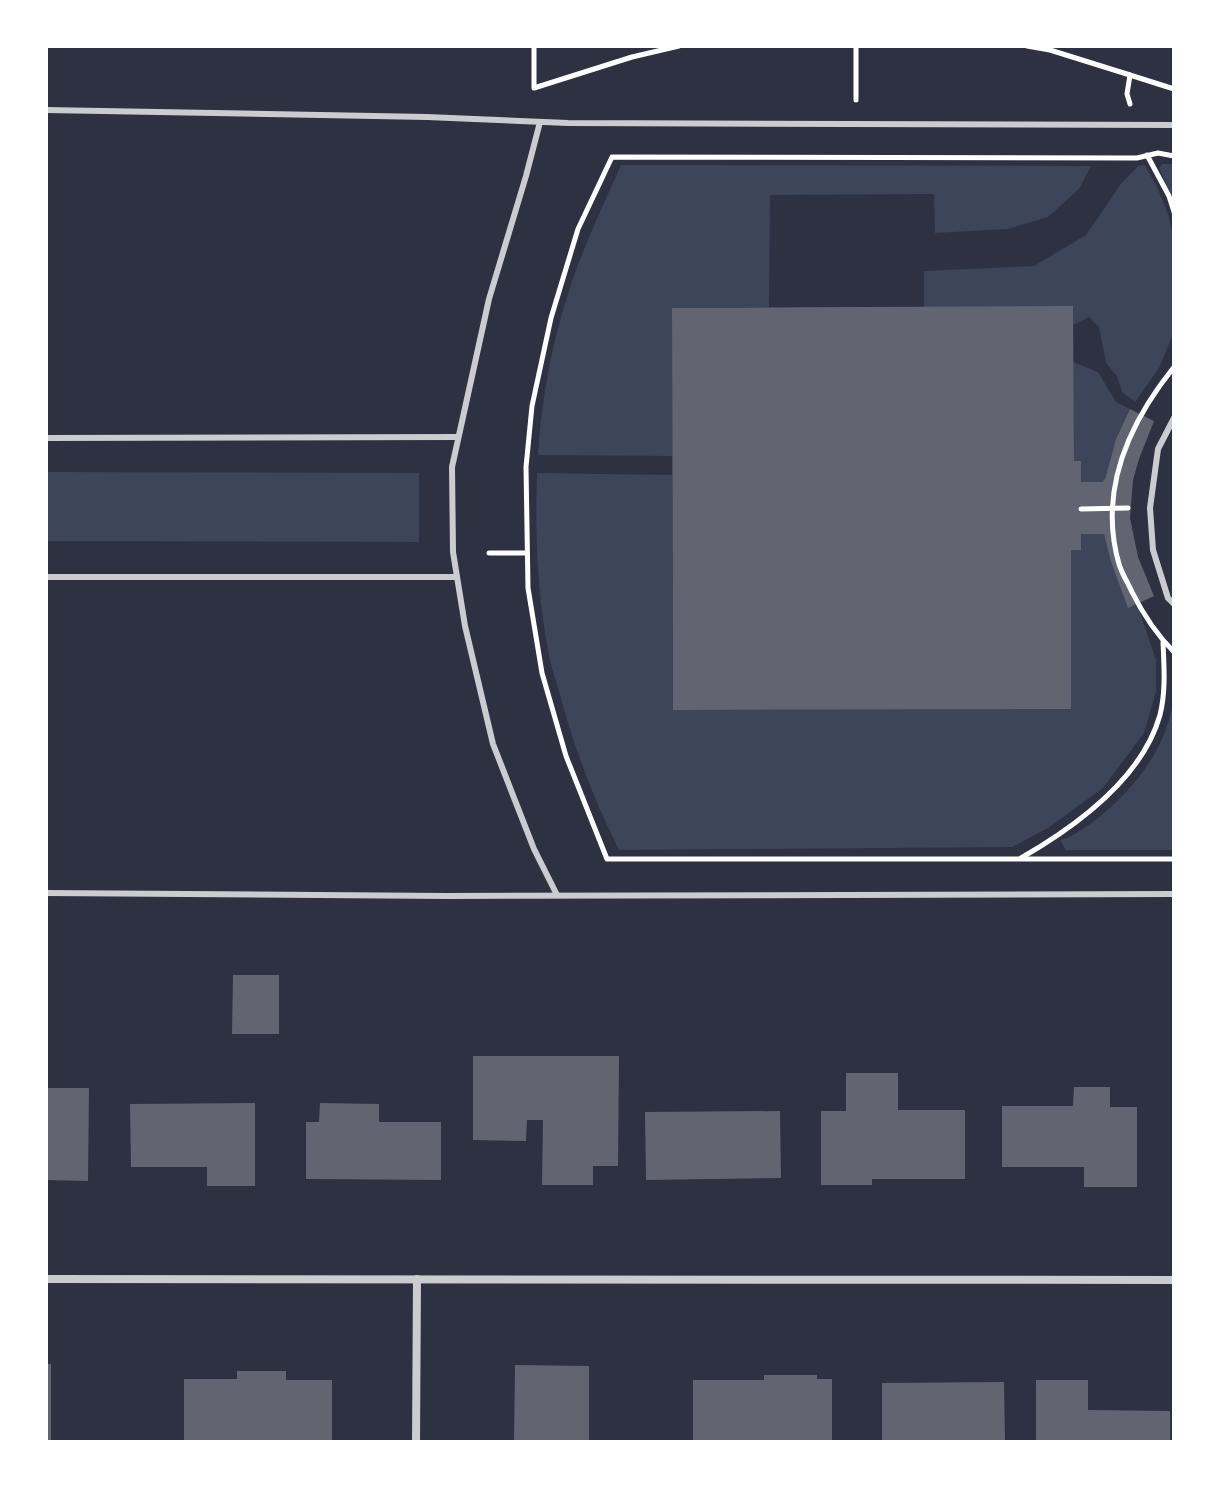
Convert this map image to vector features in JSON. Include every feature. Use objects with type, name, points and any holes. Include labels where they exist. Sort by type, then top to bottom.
[{"type":"street","points":[[46,1279],[1174,1280]]},
{"type":"street","points":[[416,1442],[417,1279]]},
{"type":"lane","points":[[46,110],[540,122],[1174,125]]},
{"type":"lane","points":[[540,122],[489,299],[458,437],[452,467],[453,552],[465,626],[493,744],[534,849],[557,895]]},
{"type":"lane","points":[[1174,418],[1158,449],[1150,508],[1153,550],[1168,598],[1174,604]]},
{"type":"lane","points":[[46,438],[458,437]]},
{"type":"lane","points":[[46,577],[457,577]]},
{"type":"lane","points":[[46,893],[447,896],[1174,894]]},
{"type":"path","points":[[534,46],[534,88],[632,57],[679,46]]},
{"type":"path","points":[[1130,75],[1174,89]]},
{"type":"path","points":[[1174,156],[1158,153],[1137,158],[612,157],[578,229],[551,318],[532,406],[526,467],[528,588],[542,673],[566,756],[607,859],[1174,859]]},
{"type":"path","points":[[489,553],[527,553]]},
{"type":"path","points":[[1019,859],[1089,812],[1121,782],[1147,747],[1160,715],[1165,677],[1162,641]]},
{"type":"shaded area","points":[[1162,164],[1174,164],[1174,201],[1159,168]]},
{"type":"shaded area","points":[[621,165],[1091,166],[1079,189],[1048,217],[1008,229],[935,233],[934,194],[770,195],[769,307],[672,308],[672,456],[538,455],[544,395],[561,316],[585,246]]},
{"type":"shaded area","points":[[1145,165],[1168,214],[1174,238],[1174,332],[1159,368],[1135,402],[1122,392],[1117,376],[1106,363],[1099,327],[1089,317],[1073,325],[1073,307],[924,307],[924,271],[1034,266],[1086,235],[1120,185],[1138,166]]},
{"type":"shaded area","points":[[1073,362],[1098,372],[1116,402],[1130,409],[1102,482],[1081,482],[1081,461],[1074,461]]},
{"type":"shaded area","points":[[46,472],[419,473],[419,542],[46,541]]},
{"type":"shaded area","points":[[537,473],[672,475],[673,710],[1071,709],[1071,550],[1081,550],[1081,534],[1104,534],[1128,607],[1137,604],[1156,660],[1156,692],[1144,733],[1103,788],[1048,828],[1012,847],[619,850],[585,772],[550,660],[539,584]]},
{"type":"shaded area","points":[[1174,692],[1174,850],[1066,850],[1060,840],[1093,822],[1122,796],[1147,765],[1165,731]]},
{"type":"building","points":[[1073,306],[1074,461],[1081,461],[1081,482],[1102,482],[1105,479],[1116,439],[1130,409],[1154,421],[1133,480],[1130,518],[1138,557],[1154,596],[1128,608],[1104,534],[1081,534],[1081,550],[1071,550],[1071,709],[673,710],[672,308]]},
{"type":"building","points":[[233,975],[279,975],[279,1034],[232,1034]]},
{"type":"building","points":[[473,1056],[619,1056],[618,1166],[593,1166],[593,1185],[542,1185],[543,1120],[527,1120],[526,1141],[473,1140]]},
{"type":"building","points":[[846,1073],[898,1073],[898,1110],[965,1110],[965,1179],[872,1179],[872,1185],[821,1185],[821,1111],[846,1111]]},
{"type":"building","points":[[1074,1087],[1110,1087],[1110,1107],[1137,1107],[1137,1187],[1084,1187],[1084,1167],[1002,1167],[1002,1106],[1073,1106]]},
{"type":"building","points":[[46,1088],[89,1088],[88,1181],[46,1180]]},
{"type":"building","points":[[255,1103],[255,1186],[207,1186],[207,1167],[131,1167],[130,1104]]},
{"type":"building","points":[[320,1103],[379,1104],[379,1122],[441,1122],[441,1180],[306,1179],[306,1122],[319,1122]]},
{"type":"building","points":[[780,1111],[781,1178],[646,1180],[645,1112]]},
{"type":"building","points":[[46,1364],[51,1364],[51,1442],[46,1442]]},
{"type":"building","points":[[515,1365],[589,1366],[589,1442],[514,1442]]},
{"type":"building","points":[[237,1371],[286,1371],[286,1380],[332,1380],[332,1442],[184,1442],[184,1379],[237,1379]]},
{"type":"building","points":[[764,1375],[817,1375],[817,1379],[832,1379],[832,1442],[693,1442],[693,1380],[764,1380]]},
{"type":"building","points":[[1036,1380],[1088,1380],[1088,1410],[1170,1411],[1170,1442],[1036,1442]]},
{"type":"building","points":[[1004,1382],[1005,1442],[882,1442],[882,1383]]}]
